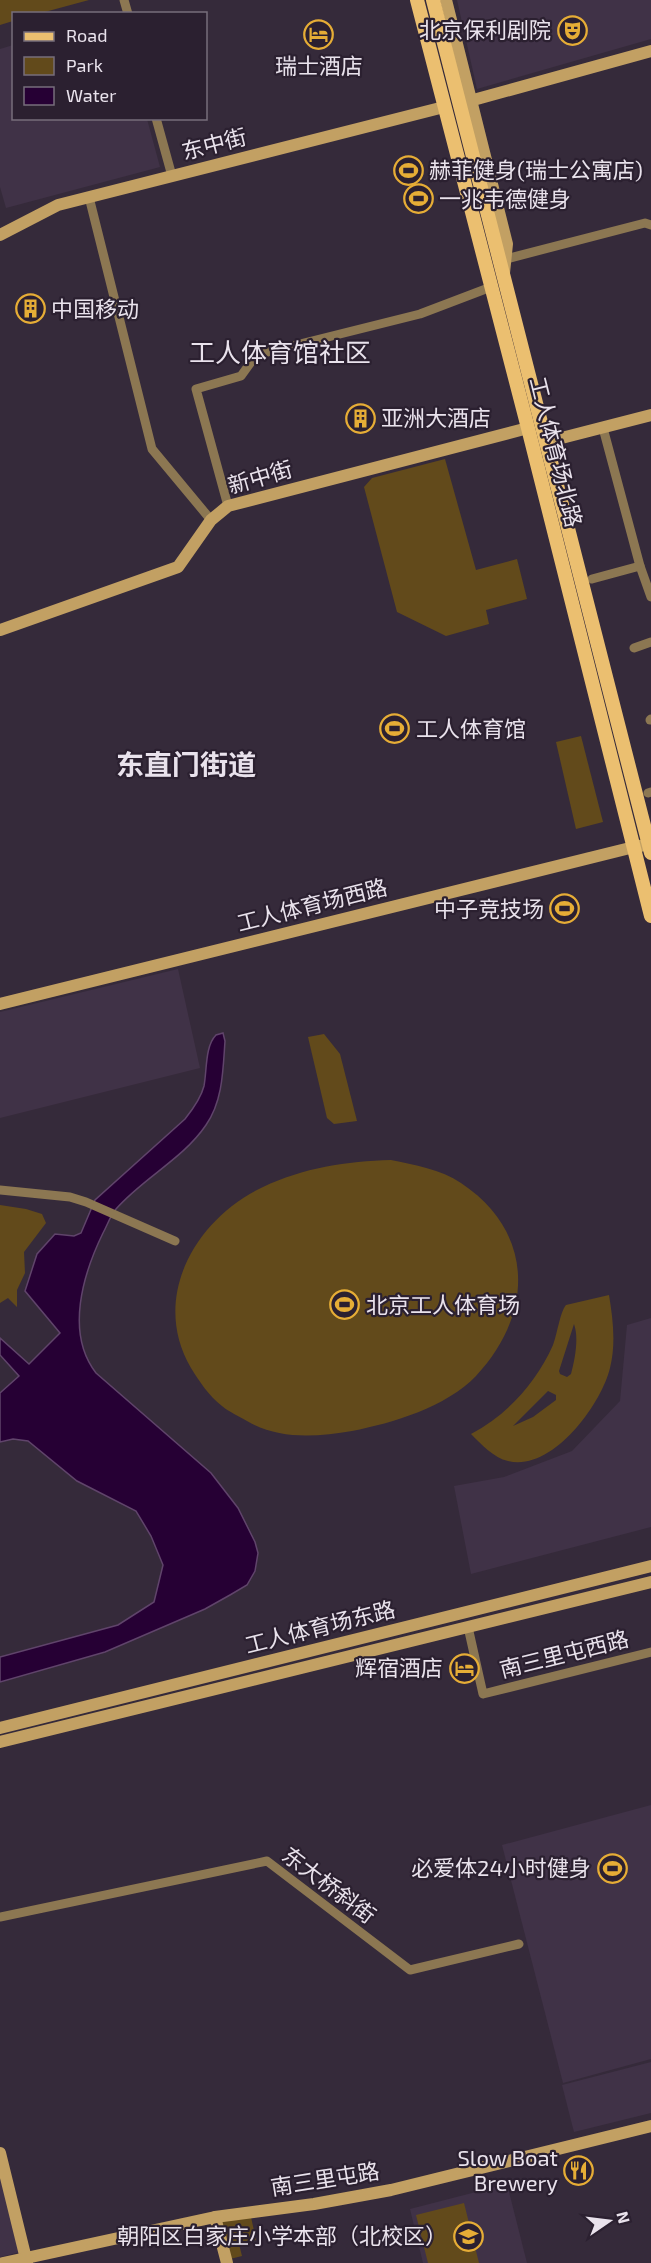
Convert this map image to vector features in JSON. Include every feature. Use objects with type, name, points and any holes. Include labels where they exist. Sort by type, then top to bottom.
[{"type":"main road","name":"工人体育场北路","points":[[417,0],[651,916]]},
{"type":"main road","name":"工人体育场北路","points":[[433,0],[465,102],[504,277],[650,847]]},
{"type":"street","name":"工人体育场北路","points":[[446,0],[465,102],[507,244],[504,277]]},
{"type":"street","points":[[465,102],[651,51]]},
{"type":"street","name":"东中街","points":[[0,235],[58,205],[444,107]]},
{"type":"street","points":[[157,120],[172,176]]},
{"type":"street","points":[[89,197],[152,449],[211,520]]},
{"type":"street","points":[[506,259],[645,223],[651,225]]},
{"type":"street","points":[[228,506],[196,389],[241,376],[256,355],[420,314],[483,292],[491,287]]},
{"type":"street","points":[[546,442],[651,415]]},
{"type":"street","name":"新中街","points":[[0,630],[178,567],[211,520],[228,506],[528,428]]},
{"type":"street","points":[[603,428],[640,566],[651,597]]},
{"type":"street","points":[[592,579],[640,566]]},
{"type":"street","points":[[634,648],[651,642]]},
{"type":"street","name":"工人体育场西路","points":[[0,1004],[634,847],[650,847]]},
{"type":"street","points":[[0,1190],[70,1197],[175,1241]]},
{"type":"street","name":"工人体育场东路","points":[[0,1728],[651,1566]]},
{"type":"street","name":"工人体育场东路","points":[[0,1742],[651,1582]]},
{"type":"street","name":"南三里屯西路","points":[[468,1627],[483,1694],[651,1652]]},
{"type":"street","name":"东大桥斜街","points":[[0,1917],[267,1861],[410,1970],[519,1944]]},
{"type":"street","name":"南三里屯路","points":[[3,2263],[26,2260],[215,2217],[314,2204],[391,2190],[651,2126]]},
{"type":"street","points":[[0,2153],[26,2260]]},
{"type":"street","points":[[215,2217],[227,2263]]},
{"type":"shaded area","points":[[457,0],[651,0],[651,39],[477,89]]},
{"type":"shaded area","points":[[12,45],[12,120],[147,120],[160,167],[6,208],[0,187],[0,49]]},
{"type":"shaded area","points":[[178,969],[200,1068],[0,1118],[0,1012]]},
{"type":"shaded area","points":[[651,1318],[651,1527],[471,1574],[454,1486],[504,1477],[572,1451],[620,1401],[627,1325]]},
{"type":"shaded area","points":[[651,1805],[651,2059],[563,2083],[502,1845]]},
{"type":"shaded area","points":[[651,2062],[651,2113],[574,2132],[562,2085]]},
{"type":"shaded area","points":[[0,2174],[20,2252],[0,2257]]},
{"type":"shaded area","name":"朝阳区白家庄小学本部（北校区）","points":[[507,2184],[527,2263],[423,2263],[410,2209]]},
{"type":"green space","points":[[0,0],[89,0],[45,12],[12,12],[12,21],[0,25]]},
{"type":"green space","points":[[445,459],[476,570],[517,559],[527,599],[486,610],[489,624],[446,636],[397,612],[364,487],[372,478]]},
{"type":"green space","points":[[581,736],[603,822],[576,829],[556,742]]},
{"type":"green space","points":[[324,1034],[340,1054],[357,1121],[334,1124],[327,1118],[308,1037]]},
{"type":"green space","name":"北京工人体育场","points":[[391,1160],[427,1168],[453,1178],[485,1203],[503,1225],[514,1249],[518,1275],[516,1301],[509,1327],[495,1352],[476,1376],[450,1397],[418,1412],[368,1428],[325,1435],[285,1434],[259,1427],[222,1406],[213,1398],[191,1368],[180,1341],[175,1315],[178,1288],[186,1263],[200,1240],[217,1219],[239,1201],[278,1180],[309,1170],[358,1162]]},
{"type":"green space","points":[[0,1205],[42,1214],[46,1223],[24,1252],[25,1273],[17,1290],[17,1307],[8,1298],[0,1303]]},
{"type":"green space","points":[[609,1295],[613,1341],[612,1359],[605,1383],[585,1417],[557,1446],[525,1462],[508,1461],[498,1457],[471,1434],[509,1407],[529,1385],[553,1345],[566,1305]],"holes":[[[574,1324],[575,1355],[571,1374],[567,1377],[559,1371]],[[548,1391],[556,1395],[556,1400],[533,1417],[513,1426]]]},
{"type":"green space","points":[[464,2203],[479,2263],[428,2263],[416,2215]]},
{"type":"green space","points":[[251,2217],[256,2240],[239,2244],[242,2256],[230,2259],[221,2221]]},
{"type":"water","points":[[223,1033],[224,1063],[219,1095],[212,1116],[186,1148],[138,1188],[114,1212],[89,1267],[80,1303],[79,1322],[81,1340],[96,1373],[211,1473],[238,1508],[258,1553],[255,1571],[247,1585],[205,1609],[105,1652],[0,1682],[0,1657],[118,1625],[154,1602],[163,1565],[151,1536],[136,1511],[77,1481],[28,1441],[13,1439],[0,1442],[0,1393],[19,1376],[0,1355],[0,1338],[29,1364],[60,1333],[25,1291],[37,1254],[55,1234],[74,1236],[81,1233],[95,1200],[185,1119],[203,1090],[212,1040],[216,1035]]},
{"type":"place","name":"北京保利剧院","points":[[572,30]]},
{"type":"place","name":"瑞士酒店","points":[[319,34]]},
{"type":"place","name":"赫菲健身(瑞士公寓店)","points":[[408,170]]},
{"type":"place","name":"一兆韦德健身","points":[[418,199]]},
{"type":"place","name":"中国移动","points":[[30,309]]},
{"type":"place","name":"亚洲大酒店","points":[[360,418]]},
{"type":"place","name":"工人体育馆","points":[[395,729]]},
{"type":"place","name":"中子竞技场","points":[[565,909]]},
{"type":"place","name":"北京工人体育场","points":[[345,1305]]},
{"type":"place","name":"辉宿酒店","points":[[464,1668]]},
{"type":"place","name":"必爱体24小时健身","points":[[612,1868]]},
{"type":"place","name":"Slow Boat Brewery","points":[[579,2171]]},
{"type":"place","name":"朝阳区白家庄小学本部（北校区）","points":[[468,2236]]},
{"type":"district","name":"工人体育馆社区","points":[[280,353]]},
{"type":"district","name":"东直门街道","points":[[186,765]]}]
